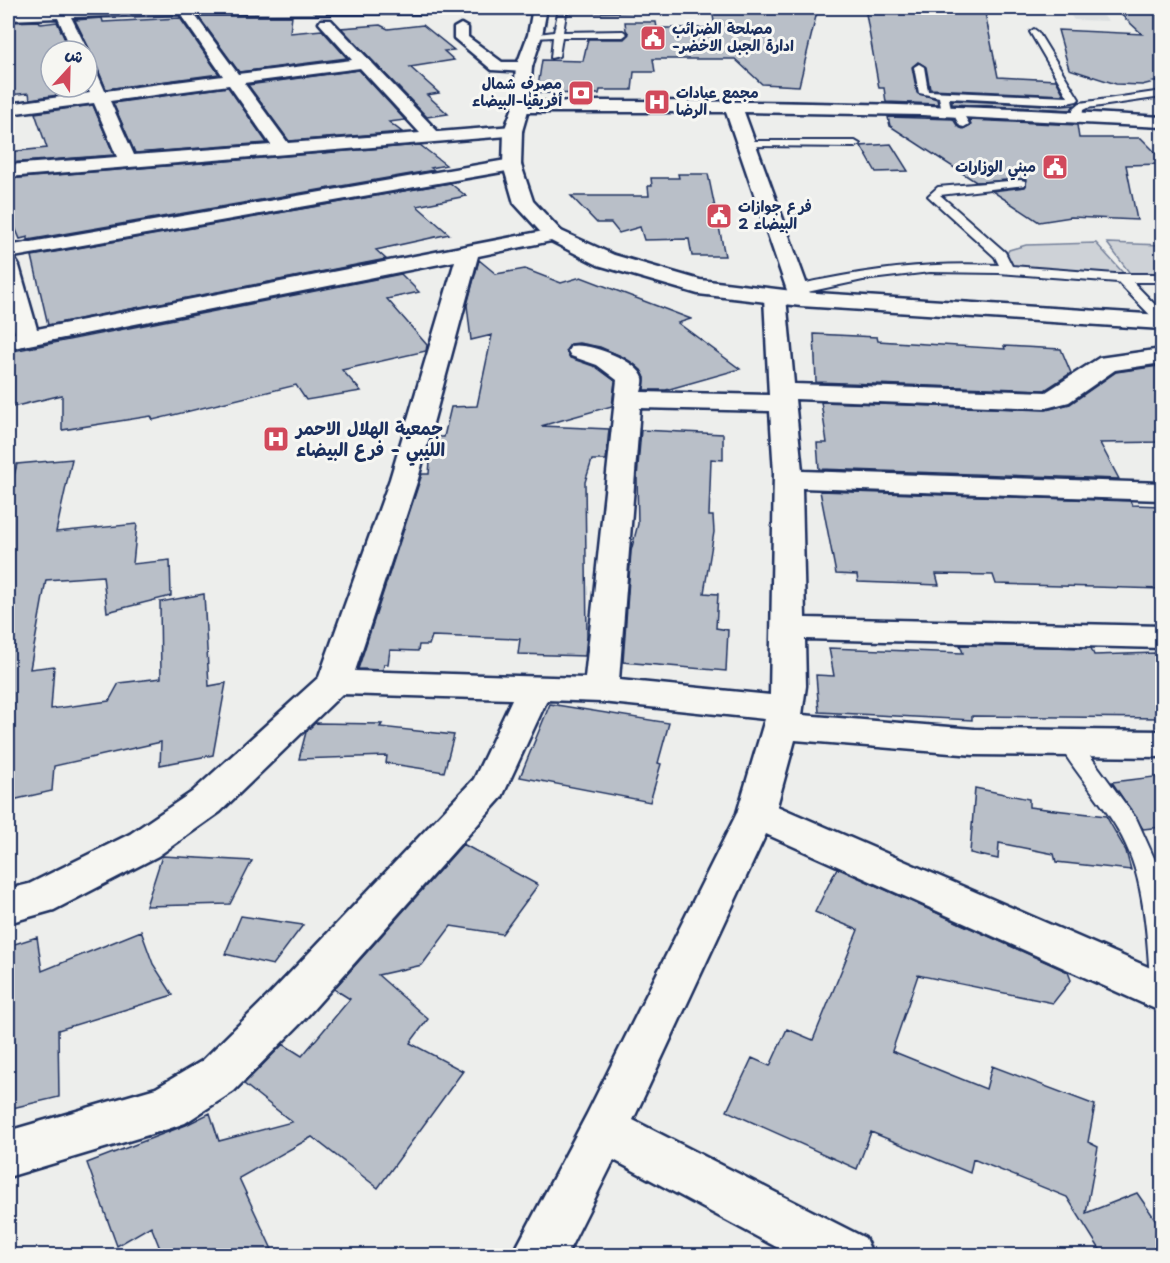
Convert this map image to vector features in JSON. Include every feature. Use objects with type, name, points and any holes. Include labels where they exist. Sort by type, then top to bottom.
[{"type":"street","points":[[8,16],[62,12],[183,9],[540,8],[535,35],[524,67],[521,107],[513,132],[512,165],[524,203],[554,235],[606,260],[688,284],[791,295],[1162,321]]},
{"type":"street","points":[[183,9],[282,148]]},
{"type":"street","points":[[62,12],[74,39]]},
{"type":"street","points":[[326,23],[432,136]]},
{"type":"street","points":[[461,28],[461,38],[498,67],[524,67]]},
{"type":"street","points":[[8,109],[363,63]]},
{"type":"street","points":[[100,97],[128,162]]},
{"type":"street","points":[[521,107],[734,106],[952,110],[1162,122]]},
{"type":"street","points":[[538,1256],[604,1130],[756,813],[789,686],[788,478],[782,397],[791,295],[734,106]]},
{"type":"street","points":[[8,171],[432,136],[513,132]]},
{"type":"street","points":[[8,252],[512,165]]},
{"type":"street","points":[[8,266],[18,340],[554,235]]},
{"type":"street","points":[[8,906],[39,898],[144,845],[206,802],[334,682],[404,479],[469,251]]},
{"type":"street","points":[[580,351],[606,360],[630,378],[601,690]]},
{"type":"street","points":[[629,400],[782,397],[1046,400],[1055,399],[1108,363],[1162,356]]},
{"type":"street","points":[[788,478],[1162,491]]},
{"type":"street","points":[[788,628],[1162,637]]},
{"type":"street","points":[[334,682],[533,690],[601,690],[974,742],[1162,744]]},
{"type":"street","points":[[8,1154],[168,1107],[218,1076],[286,1008],[489,787],[527,708],[533,690]]},
{"type":"street","points":[[756,813],[1162,993]]},
{"type":"street","points":[[604,1130],[847,1256]]},
{"type":"lane","points":[[554,56],[560,35],[562,13],[569,10],[698,8]]},
{"type":"lane","points":[[919,67],[924,93],[952,110],[1074,99],[1034,32]]},
{"type":"lane","points":[[535,35],[623,34]]},
{"type":"lane","points":[[1078,116],[1078,109],[1084,105],[1162,94]]},
{"type":"lane","points":[[747,144],[855,144]]},
{"type":"lane","points":[[1008,271],[1000,255],[934,196],[938,190],[1021,183]]},
{"type":"lane","points":[[791,295],[839,280],[904,269],[975,268],[1161,281]]},
{"type":"lane","points":[[1123,279],[1162,321]]},
{"type":"lane","points":[[1069,743],[1126,822],[1143,855],[1153,892],[1162,967],[1162,993]]},
{"type":"shaded area","points":[[1065,8],[1097,8],[1108,21],[1074,20]]},
{"type":"shaded area","points":[[1096,243],[1126,276],[1030,272],[1006,263],[1005,257],[1009,250],[1026,245]]},
{"type":"shaded area","points":[[1107,243],[1162,245],[1162,275],[1132,276]]},
{"type":"building","points":[[818,8],[799,86],[762,84],[735,59],[653,59],[655,72],[634,72],[632,90],[600,90],[599,94],[537,93],[542,60],[583,61],[588,39],[624,39],[629,34],[625,22],[656,22],[657,28],[715,28],[712,9]]},
{"type":"building","points":[[865,8],[984,8],[998,77],[1056,80],[1064,95],[930,89],[926,67],[918,62],[912,67],[917,93],[937,99],[938,104],[886,102],[884,88],[879,88]]},
{"type":"building","points":[[1115,9],[1162,9],[1162,80],[1142,85],[1116,84],[1069,69],[1058,30],[1142,34]]},
{"type":"building","points":[[198,16],[292,16],[290,33],[322,30],[347,58],[239,72]]},
{"type":"building","points":[[102,18],[103,22],[180,18],[219,74],[106,89],[99,72],[99,39],[84,39],[75,20]]},
{"type":"building","points":[[39,21],[41,24],[57,22],[65,39],[39,39],[39,98],[30,99],[29,93],[8,95],[10,42],[8,22]]},
{"type":"building","points":[[380,25],[388,29],[423,25],[454,50],[444,51],[454,60],[410,67],[439,93],[427,95],[448,114],[427,117],[341,28]]},
{"type":"building","points":[[359,70],[405,120],[389,122],[402,132],[289,141],[248,85]]},
{"type":"building","points":[[228,87],[267,143],[135,153],[113,103]]},
{"type":"building","points":[[952,100],[1074,105],[1071,110],[952,104]]},
{"type":"building","points":[[93,105],[114,155],[8,163],[8,152],[47,148],[35,113]]},
{"type":"building","points":[[888,117],[953,119],[958,127],[963,129],[971,125],[969,120],[1077,125],[1079,138],[1141,138],[1162,159],[1162,164],[1126,165],[1137,220],[1071,217],[1039,222],[992,191],[1025,187],[1027,180],[976,182],[890,126]]},
{"type":"building","points":[[891,144],[908,171],[876,172],[861,146]]},
{"type":"building","points":[[420,145],[446,165],[431,168],[434,170],[28,240],[28,237],[20,239],[8,211],[8,179]]},
{"type":"building","points":[[678,174],[708,174],[725,256],[692,256],[689,239],[644,240],[640,227],[619,233],[611,223],[597,223],[571,196],[649,196],[648,186],[652,186],[651,178],[679,178]]},
{"type":"building","points":[[450,183],[466,196],[417,206],[449,234],[376,250],[386,259],[48,325],[32,256]]},
{"type":"building","points":[[479,260],[496,274],[525,269],[561,283],[581,277],[691,319],[678,323],[740,369],[666,390],[644,390],[645,378],[641,370],[623,357],[600,347],[579,343],[571,344],[566,350],[570,358],[596,367],[615,381],[612,406],[541,426],[609,429],[606,460],[592,460],[585,482],[587,636],[585,656],[518,654],[520,639],[432,636],[429,645],[419,645],[418,651],[390,650],[388,664],[384,664],[383,670],[358,669],[422,474],[429,474],[432,437],[444,437],[451,407],[477,406],[492,335],[471,340],[467,305]]},
{"type":"building","points":[[401,274],[419,292],[387,299],[427,345],[426,351],[342,370],[361,391],[306,400],[296,385],[153,420],[151,416],[62,430],[62,395],[8,408],[8,352]]},
{"type":"building","points":[[814,334],[877,337],[878,341],[1005,349],[1004,346],[1061,349],[1071,373],[1045,390],[816,382]]},
{"type":"building","points":[[1159,366],[1162,370],[1162,442],[1100,443],[1119,479],[819,469],[817,443],[827,443],[821,402],[1046,410],[1070,404],[1116,372]]},
{"type":"building","points":[[641,430],[723,434],[723,460],[711,459],[709,516],[713,516],[714,532],[704,593],[718,594],[716,628],[728,630],[726,671],[623,662],[631,551],[638,524],[637,478]]},
{"type":"building","points":[[72,459],[56,532],[137,524],[133,564],[170,560],[171,596],[107,612],[103,576],[46,580],[30,669],[54,666],[51,709],[109,701],[119,683],[161,678],[160,602],[204,594],[209,686],[226,683],[213,755],[160,765],[161,742],[54,766],[52,791],[8,801],[8,499],[17,464]]},
{"type":"building","points":[[820,491],[1130,501],[1132,505],[1162,506],[1162,589],[996,584],[993,575],[936,574],[939,585],[858,582],[857,575],[836,574]]},
{"type":"building","points":[[960,645],[1091,648],[1094,655],[1156,653],[1162,665],[1162,718],[972,716],[972,720],[819,712],[816,675],[834,676],[829,648],[963,653]]},
{"type":"building","points":[[550,704],[669,723],[658,763],[661,764],[650,802],[520,777]]},
{"type":"building","points":[[315,723],[382,724],[380,727],[454,735],[444,772],[386,763],[387,756],[299,759],[306,732]]},
{"type":"building","points":[[1162,776],[1162,827],[1143,829],[1112,782]]},
{"type":"building","points":[[975,788],[1029,799],[1029,807],[1106,816],[1126,851],[1131,870],[1056,862],[1054,854],[999,843],[998,859],[970,853]]},
{"type":"building","points":[[463,844],[538,885],[502,934],[451,926],[422,965],[378,975],[428,1019],[410,1043],[463,1071],[378,1188],[312,1137],[239,1178],[275,1256],[163,1256],[151,1226],[117,1246],[87,1163],[186,1125],[210,1113],[219,1141],[292,1122],[244,1084],[283,1044],[302,1056],[350,999],[334,989]]},
{"type":"building","points":[[162,856],[252,861],[230,904],[146,906]]},
{"type":"building","points":[[837,868],[1068,972],[1071,980],[1053,1003],[918,975],[892,1051],[986,1089],[992,1066],[1095,1105],[1088,1142],[1098,1147],[1086,1213],[1137,1193],[1162,1229],[1162,1256],[1104,1256],[1067,1197],[973,1159],[970,1173],[871,1132],[857,1169],[727,1111],[752,1058],[770,1066],[787,1029],[813,1040],[858,930],[815,912]]},
{"type":"building","points":[[241,916],[303,925],[273,965],[225,954]]},
{"type":"building","points":[[141,931],[153,964],[173,995],[58,1030],[59,1097],[8,1109],[8,946],[37,937],[42,971]]},
{"type":"place","name":"مصلحة الضرائب -ادارة الجبل الاخضر","points":[[653,38]]},
{"type":"place","name":"مصرف شمال أفريقيا-البيضاء","points":[[581,93]]},
{"type":"place","name":"مجمع عيادات الرضا","points":[[657,102]]},
{"type":"place","name":"مبني الوزارات","points":[[1055,167]]},
{"type":"place","name":"فرع جوازات البيضاء 2","points":[[719,216]]},
{"type":"place","name":"جمعية الهلال الاحمر الليبي - فرع البيضاء","points":[[276,439]]}]
